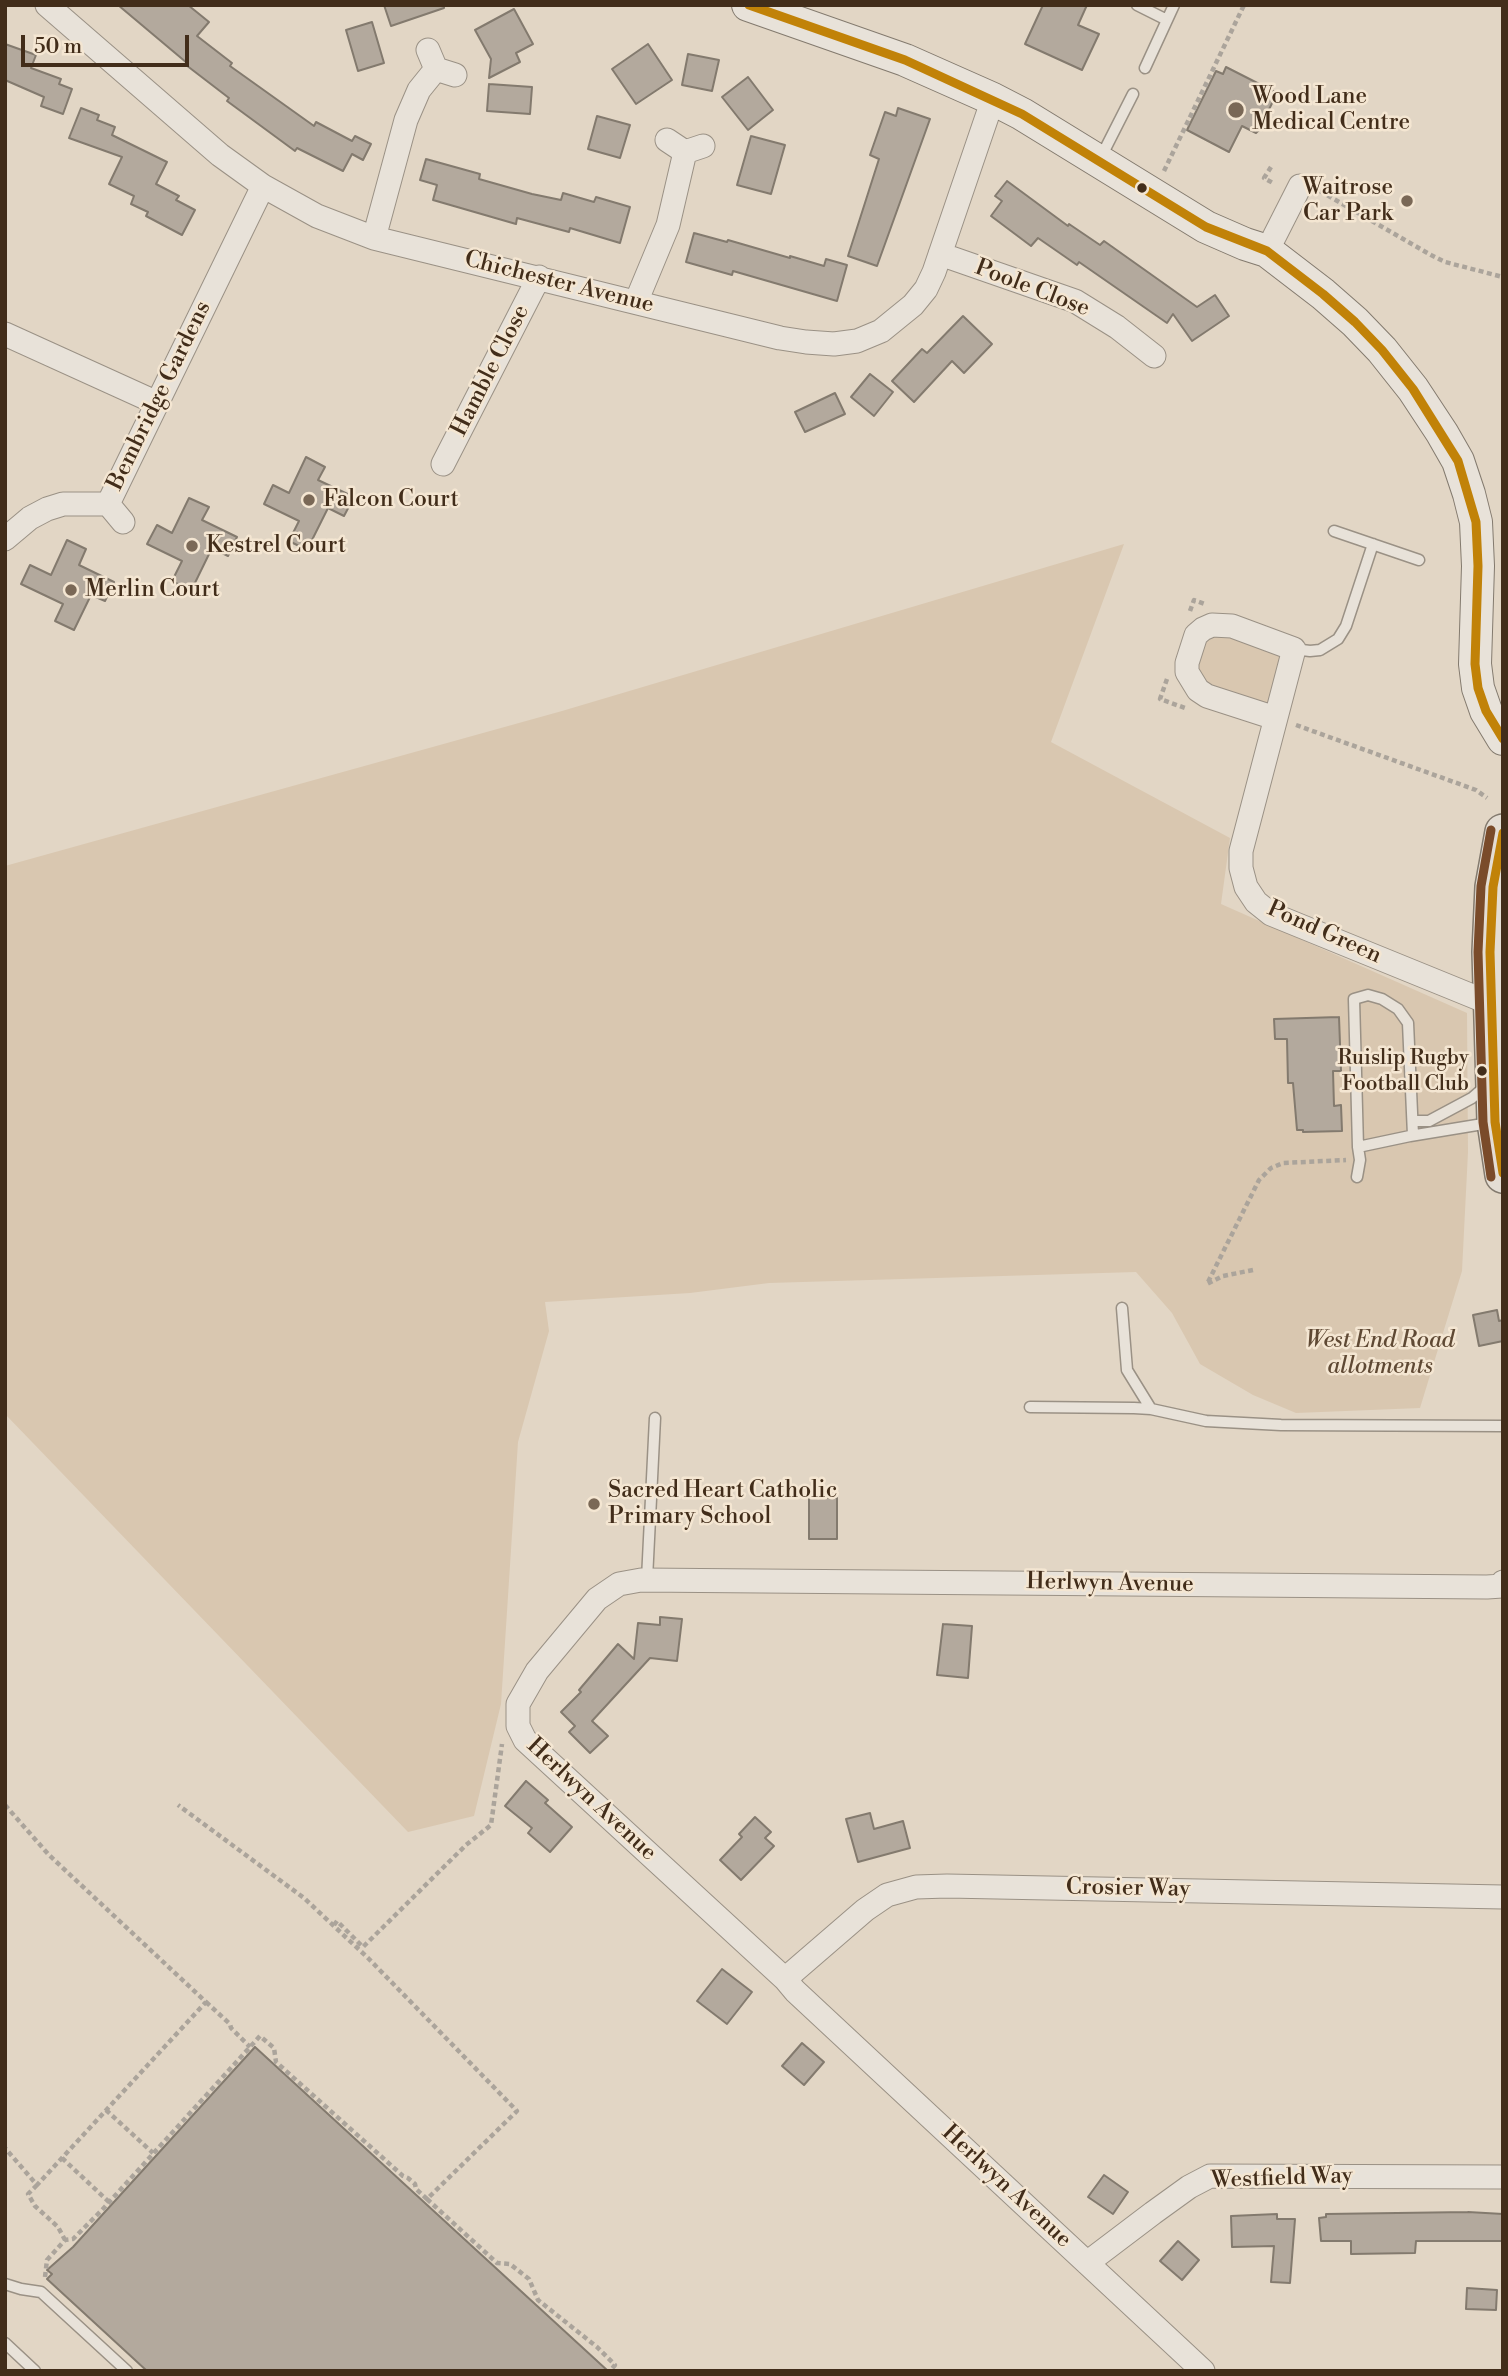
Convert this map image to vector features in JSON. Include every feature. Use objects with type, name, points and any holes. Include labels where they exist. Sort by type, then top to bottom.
[{"type":"main road","points":[[1503,832],[1490,919],[1492,1004],[1498,1080],[1495,1122],[1503,1175]]},
{"type":"street","name":"Chichester Avenue","points":[[47,5],[220,155],[263,186],[317,216],[374,238],[780,338],[834,344],[857,341],[881,331],[899,319],[926,289],[993,99]]},
{"type":"street","points":[[748,5],[905,60],[993,99],[1206,227],[1267,251],[1355,322],[1413,389],[1458,461],[1476,522],[1478,566],[1475,664],[1478,688],[1486,710],[1503,739]]},
{"type":"street","points":[[374,238],[406,120],[419,90],[440,65]]},
{"type":"street","points":[[636,302],[668,225],[685,146]]},
{"type":"street","name":"Bembridge Gardens","points":[[5,539],[30,518],[47,509],[63,504],[108,504],[263,186]]},
{"type":"street","points":[[1267,251],[1306,190]]},
{"type":"street","name":"Poole Close","points":[[940,254],[1075,300],[1117,327],[1154,356]]},
{"type":"street","name":"Hamble Close","points":[[443,464],[539,277]]},
{"type":"street","points":[[5,334],[156,403]]},
{"type":"street","points":[[108,504],[123,522]]},
{"type":"street","points":[[1275,718],[1207,696],[1191,681],[1187,663],[1196,635],[1212,625],[1232,626],[1294,649]]},
{"type":"street","name":"Pond Green","points":[[1294,649],[1241,851],[1241,868],[1246,887],[1256,902],[1271,914],[1492,1004]]},
{"type":"street","name":"Herlwyn Avenue","points":[[1203,2371],[785,1979],[525,1740],[517,1726],[518,1704],[537,1671],[597,1599],[619,1584],[647,1579],[1503,1585]]},
{"type":"street","name":"Crosier Way","points":[[785,1979],[865,1910],[887,1895],[916,1887],[1503,1897]]},
{"type":"street","name":"Westfield Way","points":[[1087,2263],[1171,2200],[1210,2176],[1503,2177]]},
{"type":"lane","points":[[1137,5],[1167,20]]},
{"type":"lane","points":[[1145,68],[1174,5]]},
{"type":"lane","points":[[1099,162],[1133,94]]},
{"type":"lane","points":[[1334,531],[1419,560]]},
{"type":"lane","points":[[1294,649],[1320,650],[1338,639],[1346,626],[1373,544]]},
{"type":"lane","points":[[1357,1177],[1360,1160],[1354,999],[1368,995],[1381,999],[1398,1009],[1408,1023],[1413,1135]]},
{"type":"lane","points":[[1413,1121],[1429,1121],[1472,1098],[1498,1080]]},
{"type":"lane","points":[[1358,1147],[1495,1122]]},
{"type":"lane","points":[[1122,1308],[1127,1370],[1151,1409]]},
{"type":"lane","points":[[1030,1407],[1151,1409],[1206,1421],[1281,1425],[1503,1426]]},
{"type":"lane","points":[[647,1579],[654,1418]]},
{"type":"lane","points":[[5,2284],[41,2292],[127,2371]]},
{"type":"lane","points":[[5,2343],[35,2371]]},
{"type":"path","points":[[1152,195],[1244,5]]},
{"type":"path","points":[[1270,167],[1264,178],[1273,183]]},
{"type":"path","points":[[1306,190],[1315,188],[1445,262],[1503,277]]},
{"type":"path","points":[[1275,718],[1476,790],[1487,799]]},
{"type":"path","points":[[1252,1270],[1223,1276],[1207,1284],[1259,1180],[1271,1168],[1283,1163],[1360,1160]]},
{"type":"path","points":[[334,1925],[337,1921],[363,1947],[466,1845],[491,1825],[503,1737],[517,1726]]},
{"type":"path","points":[[5,1805],[49,1855],[230,2024],[250,2047]]},
{"type":"path","points":[[178,1805],[304,1898],[334,1925],[517,2111],[427,2199]]},
{"type":"path","points":[[65,2240],[58,2227],[35,2206],[28,2194],[206,2002]]},
{"type":"path","points":[[35,2291],[45,2281],[47,2260],[65,2240],[73,2239],[109,2202],[260,2035],[274,2048],[276,2062],[408,2178],[497,2263],[510,2264],[528,2279],[538,2300],[597,2347],[615,2365],[610,2371]]},
{"type":"path","points":[[106,2110],[153,2153]]},
{"type":"path","points":[[5,2148],[37,2185]]},
{"type":"path","points":[[62,2158],[109,2202]]},
{"type":"green space","name":"West End Road allotments","points":[[1124,544],[1051,742],[1230,838],[1221,904],[1467,1013],[1468,1152],[1462,1271],[1420,1408],[1296,1413],[1253,1395],[1200,1364],[1172,1313],[1136,1272],[769,1283],[690,1293],[545,1302],[549,1331],[518,1442],[501,1704],[474,1816],[408,1832],[5,1414],[5,866],[562,711]]},
{"type":"green space","points":[[1203,629],[1294,649],[1275,718],[1198,690],[1196,635]]},
{"type":"building","points":[[118,5],[188,5],[209,22],[197,36],[232,63],[230,66],[314,126],[316,122],[352,141],[355,136],[371,144],[363,160],[352,154],[343,171],[297,148],[295,151],[227,101],[229,98],[186,65],[187,63]]},
{"type":"building","points":[[384,5],[444,5],[444,8],[391,26]]},
{"type":"building","points":[[1043,5],[1087,5],[1078,25],[1099,34],[1082,70],[1025,44]]},
{"type":"building","points":[[514,9],[533,44],[516,53],[520,62],[489,78],[491,59],[475,30]]},
{"type":"building","points":[[372,22],[384,63],[358,71],[346,30]]},
{"type":"building","points":[[5,44],[36,55],[31,68],[61,79],[59,84],[72,89],[63,114],[41,106],[44,97],[5,80]]},
{"type":"building","points":[[648,44],[672,80],[636,104],[612,69]]},
{"type":"building","points":[[688,54],[719,60],[712,91],[682,85]]},
{"type":"building","name":"Wood Lane Medical Centre","points":[[1226,67],[1277,93],[1259,130],[1256,133],[1242,126],[1229,152],[1187,130],[1216,71],[1223,74]]},
{"type":"building","points":[[748,77],[773,110],[748,130],[722,97]]},
{"type":"building","points":[[489,84],[532,87],[530,114],[487,111]]},
{"type":"building","points":[[81,108],[99,115],[97,120],[115,127],[112,135],[167,162],[156,184],[179,196],[176,200],[195,210],[182,235],[146,216],[148,212],[131,204],[134,196],[109,184],[122,157],[69,138]]},
{"type":"building","points":[[898,108],[930,119],[877,266],[848,256],[879,159],[870,155],[885,112],[896,116]]},
{"type":"building","points":[[597,116],[630,125],[620,158],[588,149]]},
{"type":"building","points":[[751,136],[785,145],[771,194],[737,185]]},
{"type":"building","points":[[426,159],[480,174],[479,179],[532,194],[561,200],[563,193],[594,202],[596,197],[630,207],[620,243],[570,228],[569,232],[517,218],[516,224],[433,200],[437,185],[420,180]]},
{"type":"building","points":[[1007,181],[1068,226],[1069,224],[1100,245],[1104,241],[1197,307],[1215,295],[1229,316],[1192,341],[1173,314],[1167,323],[1079,262],[1077,265],[1038,238],[1031,246],[991,216],[1002,201],[995,196]]},
{"type":"building","points":[[694,233],[824,266],[826,259],[847,265],[837,301],[733,271],[732,275],[686,262]]},
{"type":"building","points":[[963,316],[992,344],[964,373],[952,361],[914,402],[892,381],[922,349],[927,353]]},
{"type":"building","points":[[870,374],[893,392],[874,416],[851,397]]},
{"type":"building","points":[[835,393],[845,414],[805,432],[795,412]]},
{"type":"building","name":"Falcon Court","points":[[306,457],[325,467],[318,480],[354,497],[344,516],[328,508],[307,550],[289,541],[299,521],[264,504],[273,485],[289,493]]},
{"type":"building","name":"Kestrel Court","points":[[189,498],[209,507],[202,520],[237,537],[228,556],[212,548],[191,591],[172,581],[182,561],[147,544],[157,525],[172,533]]},
{"type":"building","name":"Merlin Court","points":[[67,540],[86,549],[79,565],[114,582],[105,601],[91,595],[74,630],[55,621],[63,604],[21,584],[30,565],[51,575]]},
{"type":"building","points":[[1339,1017],[1341,1071],[1333,1071],[1334,1106],[1341,1105],[1342,1131],[1297,1130],[1293,1083],[1288,1083],[1287,1039],[1275,1039],[1274,1019]]},
{"type":"building","points":[[1497,1310],[1499,1321],[1503,1320],[1503,1341],[1479,1346],[1473,1315]]},
{"type":"building","points":[[809,1497],[837,1498],[837,1539],[809,1539]]},
{"type":"building","points":[[660,1617],[682,1619],[677,1661],[650,1658],[592,1721],[608,1736],[590,1753],[569,1732],[575,1726],[561,1712],[581,1692],[579,1690],[618,1644],[634,1659],[638,1623],[660,1625]]},
{"type":"building","points":[[943,1624],[972,1626],[968,1678],[937,1675]]},
{"type":"building","points":[[526,1781],[548,1800],[545,1803],[572,1827],[550,1852],[528,1833],[532,1828],[505,1806]]},
{"type":"building","points":[[870,1813],[874,1829],[903,1821],[910,1848],[858,1862],[846,1819]]},
{"type":"building","points":[[755,1817],[771,1832],[765,1838],[774,1846],[741,1880],[720,1860],[742,1837],[739,1834]]},
{"type":"building","points":[[722,1969],[752,1992],[727,2024],[697,2001]]},
{"type":"building","points":[[802,2043],[824,2062],[804,2085],[782,2066]]},
{"type":"building","points":[[255,2047],[608,2371],[147,2371],[47,2279],[52,2274],[47,2270],[73,2247]]},
{"type":"building","points":[[1104,2175],[1128,2192],[1113,2214],[1088,2197]]},
{"type":"building","points":[[1277,2214],[1277,2219],[1295,2219],[1290,2283],[1271,2282],[1274,2246],[1232,2247],[1231,2216]]},
{"type":"building","points":[[1326,2214],[1503,2214],[1503,2241],[1416,2241],[1415,2253],[1351,2254],[1351,2241],[1321,2241],[1319,2218],[1326,2217]]},
{"type":"building","points":[[1178,2241],[1199,2260],[1182,2280],[1160,2261]]},
{"type":"building","points":[[1467,2288],[1497,2290],[1496,2310],[1466,2309]]},
{"type":"transit line","points":[[749,5],[905,60],[1022,114],[1206,227],[1267,251],[1355,322],[1413,389],[1458,461],[1476,522],[1478,566],[1475,664],[1478,688],[1486,711],[1503,739]]},
{"type":"transit line","points":[[1491,830],[1481,886],[1478,952],[1483,1122],[1491,1177]]},
{"type":"transit line","points":[[1503,833],[1493,887],[1490,952],[1495,1122],[1503,1173]]},
{"type":"place","name":"Wood Lane Medical Centre","points":[[1236,110]]},
{"type":"place","name":"Waitrose Car Park","points":[[1407,201]]},
{"type":"place","name":"Falcon Court","points":[[309,500]]},
{"type":"place","name":"Kestrel Court","points":[[192,546]]},
{"type":"place","name":"Merlin Court","points":[[71,590]]},
{"type":"place","name":"Ruislip Rugby Football Club","points":[[1482,1071]]},
{"type":"place","name":"Sacred Heart Catholic Primary School","points":[[594,1504]]}]
